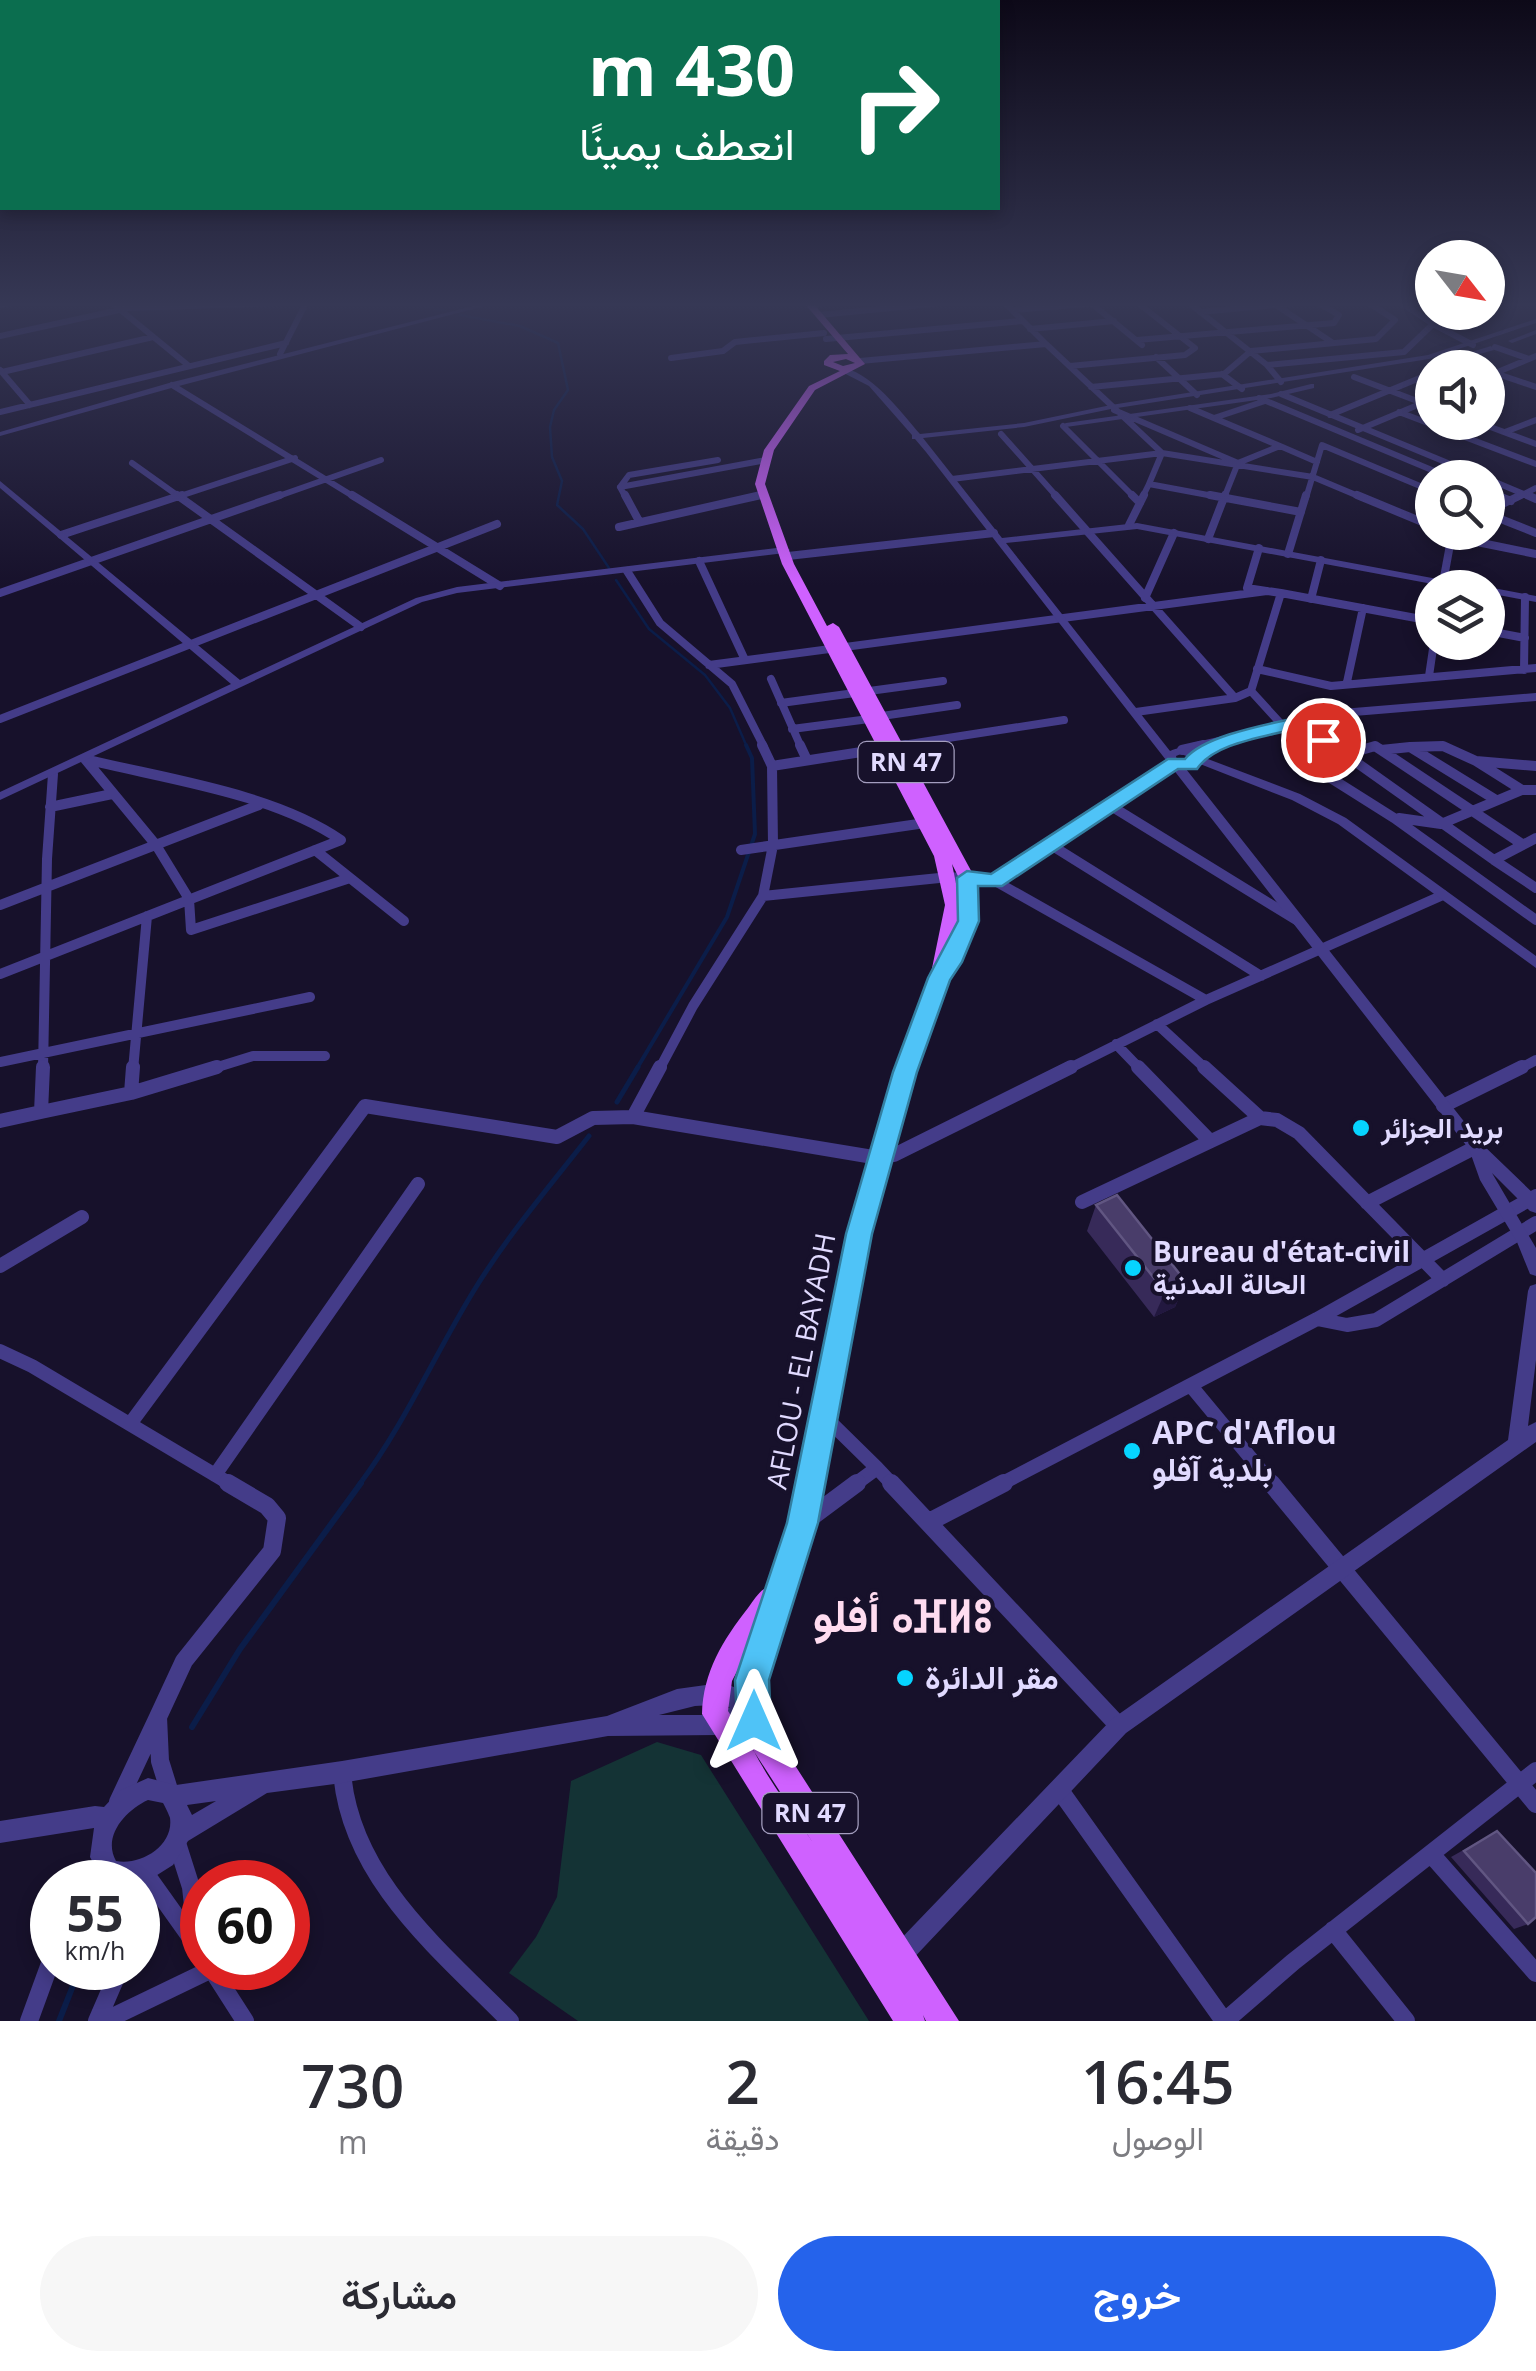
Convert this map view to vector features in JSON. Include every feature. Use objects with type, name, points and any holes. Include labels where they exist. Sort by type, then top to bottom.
[{"type":"main road","name":"AFLOU - EL BAYADH","points":[[806,397],[760,460],[762,495],[786,553],[796,562],[875,718],[967,878],[968,921],[951,962],[939,978]]},
{"type":"main road","name":"AFLOU - EL BAYADH","points":[[750,1702],[752,1680],[780,1585],[803,1523],[855,1251],[878,1158],[939,978],[951,919],[950,878],[891,746]]},
{"type":"main road","name":"AFLOU - EL BAYADH","points":[[715,1692],[728,1658],[780,1585]]},
{"type":"main road","points":[[715,1692],[718,1725]]},
{"type":"main road","name":"RN 47","points":[[750,1702],[762,1738],[892,1964],[910,2021]]},
{"type":"main road","name":"RN 47","points":[[718,1725],[892,1964],[944,2021]]},
{"type":"street","points":[[24,397],[30,404]]},
{"type":"street","points":[[0,412],[58,397]]},
{"type":"street","points":[[0,432],[125,397]]},
{"type":"street","points":[[0,432],[127,397]]},
{"type":"street","points":[[193,397],[500,586]]},
{"type":"street","points":[[879,397],[923,442]]},
{"type":"street","points":[[884,397],[1145,725],[1176,757],[1196,794],[1476,1147],[1534,1200],[1317,1319],[929,1522]]},
{"type":"street","points":[[1101,397],[1162,453]]},
{"type":"street","points":[[923,442],[1184,397]]},
{"type":"street","points":[[1258,397],[1415,463]]},
{"type":"street","points":[[923,442],[1280,397]]},
{"type":"street","points":[[1214,418],[1280,397]]},
{"type":"street","points":[[1288,397],[1441,460]]},
{"type":"street","points":[[1312,422],[1374,397]]},
{"type":"street","points":[[1345,435],[1415,406]]},
{"type":"street","points":[[1190,408],[1317,462]]},
{"type":"street","points":[[1399,412],[1536,464]]},
{"type":"street","points":[[1125,417],[1238,463],[1280,446]]},
{"type":"street","points":[[1505,432],[1536,420]]},
{"type":"street","points":[[1063,426],[1140,503]]},
{"type":"street","points":[[1288,554],[1326,427]]},
{"type":"street","points":[[1505,432],[1536,444]]},
{"type":"street","points":[[1001,434],[1235,698]]},
{"type":"street","points":[[1322,445],[1415,484]]},
{"type":"street","points":[[952,479],[1162,453],[1313,477],[1415,519]]},
{"type":"street","points":[[1129,526],[1162,453]]},
{"type":"street","points":[[61,535],[295,458]]},
{"type":"street","points":[[0,593],[381,460]]},
{"type":"street","points":[[639,522],[620,487],[760,460]]},
{"type":"street","points":[[1208,539],[1238,463]]},
{"type":"street","points":[[132,464],[361,627]]},
{"type":"street","points":[[0,484],[61,535],[87,563]]},
{"type":"street","points":[[1149,484],[1302,512]]},
{"type":"street","points":[[1505,486],[1536,498]]},
{"type":"street","points":[[1505,504],[1536,488]]},
{"type":"street","points":[[0,495],[233,686]]},
{"type":"street","points":[[619,527],[762,495]]},
{"type":"street","points":[[1505,499],[1511,501]]},
{"type":"street","points":[[1505,519],[1536,533]]},
{"type":"street","points":[[0,720],[496,524]]},
{"type":"street","points":[[0,796],[419,600],[457,590],[699,561],[1129,526],[1415,579]]},
{"type":"street","points":[[1145,598],[1174,532]]},
{"type":"street","points":[[1505,546],[1536,554]]},
{"type":"street","points":[[1260,548],[1248,588],[1415,618]]},
{"type":"street","points":[[1311,598],[1321,560]]},
{"type":"street","points":[[699,561],[745,660]]},
{"type":"street","points":[[628,571],[660,624],[732,684],[772,766],[770,845],[763,896],[694,1006],[632,1117]]},
{"type":"street","points":[[709,665],[1267,591]]},
{"type":"street","points":[[1252,690],[1281,593]]},
{"type":"street","points":[[1505,593],[1531,598],[1524,670]]},
{"type":"street","points":[[1346,682],[1363,608]]},
{"type":"street","points":[[1505,634],[1525,638]]},
{"type":"street","points":[[1429,676],[1431,660]]},
{"type":"street","points":[[1257,669],[1331,686],[1536,668]]},
{"type":"street","points":[[771,679],[808,760]]},
{"type":"street","points":[[781,703],[943,681]]},
{"type":"street","points":[[1136,712],[1235,698],[1252,690]]},
{"type":"street","points":[[1252,690],[1282,725]]},
{"type":"street","points":[[995,881],[1111,806],[1176,757],[1282,725],[1342,713],[1536,697]]},
{"type":"street","points":[[792,730],[958,705]]},
{"type":"street","points":[[772,766],[1064,720]]},
{"type":"street","points":[[1300,722],[1535,887]]},
{"type":"street","points":[[1196,794],[1190,774],[1195,761],[1228,742]]},
{"type":"street","points":[[1522,844],[1374,746],[1310,765],[1394,818],[1536,920]]},
{"type":"street","points":[[1381,750],[1443,746],[1522,790]]},
{"type":"street","points":[[1410,747],[1496,800]]},
{"type":"street","points":[[1176,757],[1222,768],[1319,808],[1536,963]]},
{"type":"street","points":[[84,759],[156,845],[189,899],[191,930],[350,878]]},
{"type":"street","points":[[0,974],[341,840],[330,829],[260,805],[84,759]]},
{"type":"street","points":[[1476,761],[1536,766]]},
{"type":"street","points":[[41,1112],[46,1053],[45,885],[53,774]]},
{"type":"street","points":[[1394,818],[1441,824],[1522,790],[1536,790]]},
{"type":"street","points":[[50,807],[112,794]]},
{"type":"street","points":[[0,906],[45,885],[260,805]]},
{"type":"street","points":[[1111,806],[1298,921]]},
{"type":"street","points":[[740,850],[925,823]]},
{"type":"street","points":[[1494,860],[1536,838]]},
{"type":"street","points":[[1051,845],[1261,976]]},
{"type":"street","points":[[315,850],[404,921]]},
{"type":"street","points":[[763,896],[950,878],[995,881],[1206,1000]]},
{"type":"street","points":[[130,1424],[365,1106],[558,1136],[593,1118],[632,1117],[878,1158],[910,1149],[1206,1000],[1443,894]]},
{"type":"street","points":[[131,1093],[148,916]]},
{"type":"street","points":[[0,1062],[310,996]]},
{"type":"street","points":[[1157,1024],[1260,1118]]},
{"type":"street","points":[[1116,1044],[1210,1141]]},
{"type":"street","points":[[0,1121],[131,1093],[254,1056],[324,1056]]},
{"type":"street","points":[[1443,1106],[1536,1060]]},
{"type":"street","points":[[1082,1202],[1260,1118],[1277,1120],[1293,1128],[1442,1280]]},
{"type":"street","points":[[1367,1203],[1476,1147]]},
{"type":"street","points":[[1476,1147],[1481,1172],[1520,1233],[1536,1269]]},
{"type":"street","points":[[214,1475],[418,1184]]},
{"type":"street","points":[[0,1266],[82,1216]]},
{"type":"street","points":[[1317,1319],[1347,1325],[1370,1322],[1536,1223]]},
{"type":"street","points":[[892,1964],[1119,1726],[1526,1437],[1536,1291]]},
{"type":"street","points":[[0,1350],[267,1506],[277,1518],[278,1532],[272,1551],[184,1661],[111,1816],[102,1841],[104,1860]]},
{"type":"street","points":[[1190,1386],[1536,1804]]},
{"type":"street","points":[[824,1416],[1119,1726]]},
{"type":"street","points":[[803,1523],[877,1468]]},
{"type":"street","points":[[0,1832],[111,1816],[135,1793],[148,1788],[172,1794],[262,1785],[608,1726],[718,1725],[735,1717],[750,1702],[715,1692],[674,1698],[608,1726]]},
{"type":"street","points":[[158,1718],[160,1761],[180,1812],[177,1837],[183,1860]]},
{"type":"street","points":[[1060,1789],[1225,2021],[1536,1771]]},
{"type":"street","points":[[342,1772],[340,1800],[384,1890],[510,2021]]},
{"type":"street","points":[[160,1864],[177,1837],[262,1785]]},
{"type":"street","points":[[1431,1854],[1536,1973]]},
{"type":"street","points":[[160,1895],[180,1922]]},
{"type":"street","points":[[1334,1930],[1406,2021]]},
{"type":"street","points":[[100,2021],[180,1973]]},
{"type":"street","points":[[30,2021],[41,1990]]},
{"type":"street","points":[[100,2021],[112,1990]]},
{"type":"street","points":[[226,1990],[245,2021]]},
{"type":"green space","points":[[657,1742],[701,1755],[869,2021],[578,2021],[509,1973],[536,1937],[557,1897],[571,1781]]},
{"type":"building","points":[[1117,1195],[1186,1282],[1165,1292],[1096,1205]]},
{"type":"building","points":[[1497,1831],[1536,1873],[1536,1917],[1528,1924],[1464,1851]]},
{"type":"waterway","points":[[563,397],[554,410],[550,427],[552,457],[562,481],[557,505],[583,529],[609,568]]},
{"type":"waterway","points":[[616,580],[649,629],[705,675],[730,708],[747,747]]},
{"type":"waterway","points":[[636,1070],[727,917],[755,834],[752,758],[746,745]]},
{"type":"waterway","points":[[617,1102],[638,1067]]},
{"type":"waterway","points":[[359,1485],[390,1439],[486,1271],[589,1136]]},
{"type":"waterway","points":[[192,1727],[240,1649],[361,1483]]},
{"type":"waterway","points":[[59,2021],[71,1990]]},
{"type":"place","name":"بريد الجزائر","points":[[1361,1128]]},
{"type":"place","name":"Bureau d'état-civil الحالة المدنية","points":[[1133,1268]]},
{"type":"place","name":"APC d'Aflou بلدية آفلو","points":[[1132,1451]]},
{"type":"place","name":"مقر الدائرة","points":[[905,1678]]},
{"type":"district","name":"أفلو ⴰⴼⵍⵓ","points":[[903,1616]]},
{"type":"route","points":[[754,1721],[750,1702],[752,1680],[803,1523],[840,1320],[878,1158],[939,978],[951,962],[968,921],[967,878],[995,881],[1174,763],[1190,766],[1196,757],[1228,742],[1300,722],[1323,740]]}]
